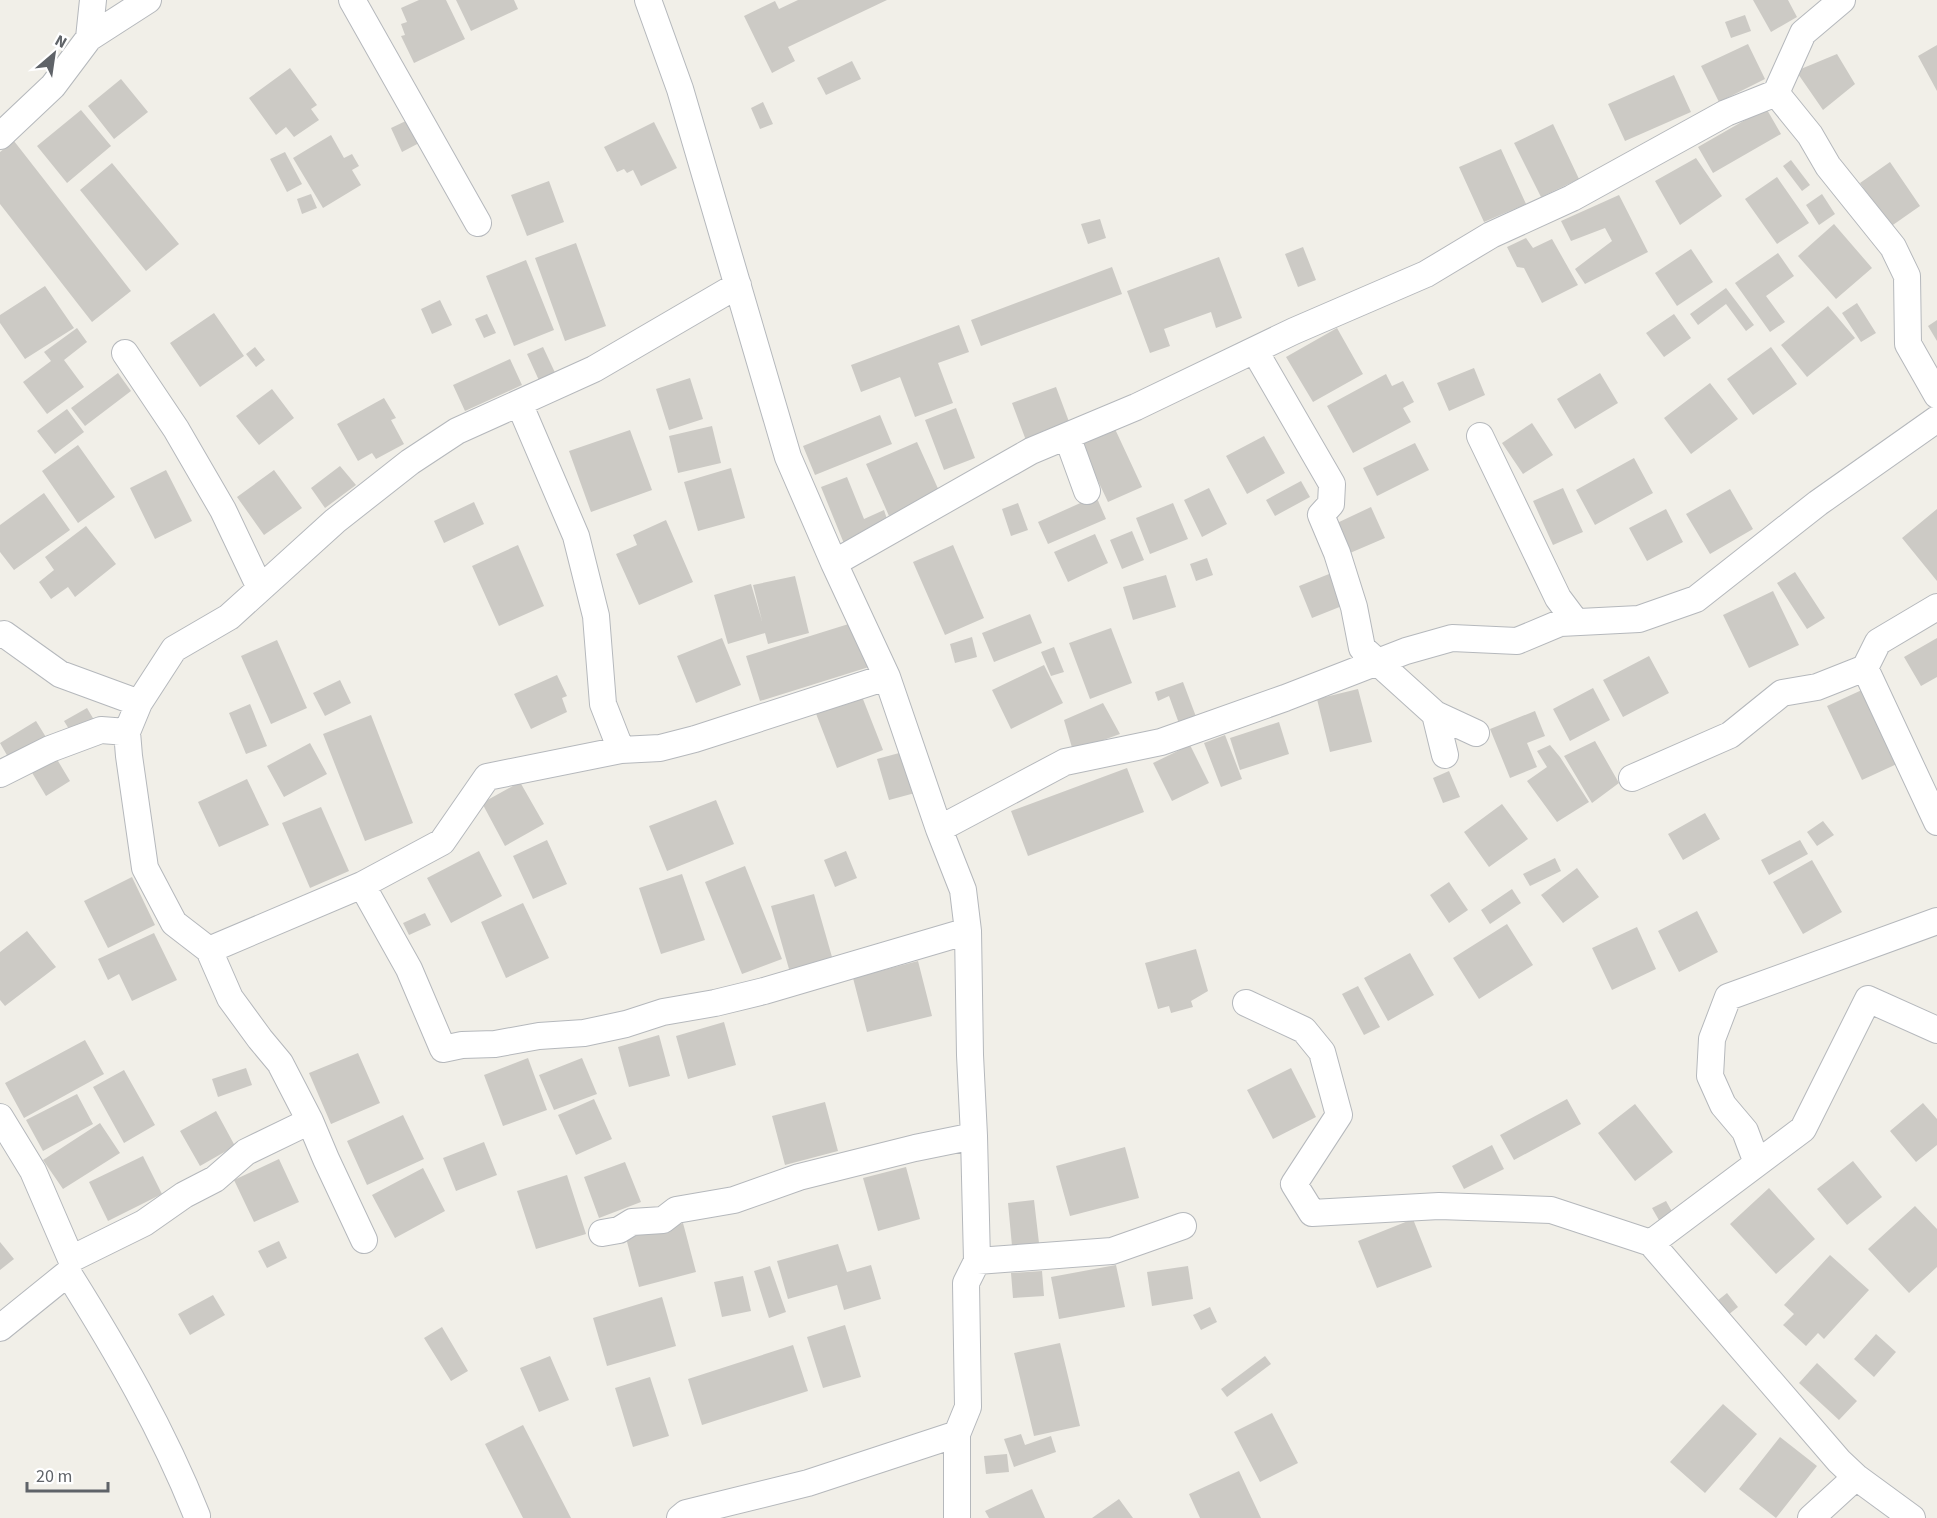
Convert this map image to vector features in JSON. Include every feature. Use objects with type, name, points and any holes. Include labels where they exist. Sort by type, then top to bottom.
[{"type":"street","points":[[89,38],[93,0]]},
{"type":"street","points":[[0,136],[53,86],[89,38],[148,0]]},
{"type":"street","points":[[351,0],[478,223]]},
{"type":"street","points":[[648,0],[680,89],[788,457],[887,677],[939,829],[963,890],[968,931],[977,1261],[966,1283],[968,1407],[957,1434],[957,1518]]},
{"type":"street","points":[[834,563],[1031,451],[1136,407],[1294,331],[1426,274],[1491,235],[1572,198],[1726,113],[1776,93],[1803,33],[1842,0]]},
{"type":"street","points":[[1776,93],[1810,135],[1828,166],[1893,247],[1907,276],[1908,344],[1937,395]]},
{"type":"street","points":[[364,1240],[310,1121],[280,1063],[230,998],[209,950],[174,923],[145,868],[127,732],[139,703],[174,649],[229,617],[335,521],[410,462],[457,431],[594,369],[738,285]]},
{"type":"street","points":[[1255,351],[1332,484],[1331,504],[1321,514],[1354,607],[1362,648],[1435,714],[1476,733]]},
{"type":"street","points":[[125,353],[176,429],[223,510],[260,588]]},
{"type":"street","points":[[519,403],[576,536],[596,616],[603,704],[621,750]]},
{"type":"street","points":[[939,829],[1065,762],[1161,742],[1285,698],[1406,651],[1452,638],[1517,641],[1560,623],[1639,619],[1696,599],[1818,503],[1937,419]]},
{"type":"street","points":[[1067,436],[1087,490]]},
{"type":"street","points":[[1480,436],[1558,598],[1576,622]]},
{"type":"street","points":[[1632,778],[1730,735],[1782,693],[1817,687],[1865,669],[1878,642],[1937,607]]},
{"type":"street","points":[[0,635],[4,634],[60,674],[139,703]]},
{"type":"street","points":[[1865,669],[1937,822]]},
{"type":"street","points":[[209,950],[363,885],[442,842],[487,777],[621,750],[660,748],[695,739],[887,677]]},
{"type":"street","points":[[1435,714],[1445,755]]},
{"type":"street","points":[[0,774],[50,749],[101,730],[127,732]]},
{"type":"street","points":[[363,885],[409,969],[444,1049],[595,1031],[663,1012],[764,991],[968,931]]},
{"type":"street","points":[[1757,1163],[1745,1131],[1723,1106],[1710,1076],[1712,1039],[1728,997],[1937,921]]},
{"type":"street","points":[[1651,1243],[1803,1129],[1868,999],[1937,1030]]},
{"type":"street","points":[[1246,1003],[1304,1030],[1322,1052],[1339,1115],[1294,1184],[1312,1213],[1439,1206],[1551,1210],[1651,1243],[1839,1461],[1856,1477],[1912,1518]]},
{"type":"street","points":[[0,1117],[33,1171],[70,1266],[127,1374],[151,1413],[181,1475],[197,1516]]},
{"type":"street","points":[[0,1328],[70,1266],[215,1179],[246,1152],[310,1121]]},
{"type":"street","points":[[602,1233],[619,1230],[632,1222],[663,1220],[676,1210],[735,1200],[799,1177],[974,1136]]},
{"type":"street","points":[[977,1261],[1112,1251],[1183,1226]]},
{"type":"street","points":[[680,1518],[686,1513],[808,1483],[957,1434]]},
{"type":"street","points":[[1811,1518],[1856,1477]]},
{"type":"building","points":[[419,0],[446,0],[465,39],[414,63],[401,36],[405,35],[401,24],[407,22],[401,8]]},
{"type":"building","points":[[456,0],[514,0],[518,9],[471,31]]},
{"type":"building","points":[[798,0],[887,0],[788,47],[795,61],[772,73],[744,16],[775,1],[779,9]]},
{"type":"building","points":[[1753,0],[1788,0],[1797,17],[1771,32]]},
{"type":"building","points":[[1745,15],[1751,31],[1731,38],[1725,22]]},
{"type":"building","points":[[1748,44],[1765,79],[1719,102],[1701,66]]},
{"type":"building","points":[[1937,45],[1937,91],[1918,56]]},
{"type":"building","points":[[1837,54],[1855,84],[1823,110],[1796,71]]},
{"type":"building","points":[[852,61],[861,79],[826,95],[817,78]]},
{"type":"building","points":[[290,68],[317,105],[311,109],[319,120],[294,137],[286,127],[276,135],[249,98]]},
{"type":"building","points":[[1674,75],[1691,112],[1625,141],[1608,104]]},
{"type":"building","points":[[121,79],[148,112],[114,139],[88,106]]},
{"type":"building","points":[[763,102],[773,124],[760,129],[751,108]]},
{"type":"building","points":[[1766,108],[1781,134],[1713,173],[1698,147]]},
{"type":"building","points":[[81,110],[111,146],[67,183],[37,146]]},
{"type":"building","points":[[410,119],[421,142],[402,152],[391,128]]},
{"type":"building","points":[[654,122],[677,168],[641,186],[633,170],[627,173],[624,169],[617,172],[604,147]]},
{"type":"building","points":[[1553,124],[1579,179],[1541,197],[1514,143]]},
{"type":"building","points":[[331,135],[344,158],[352,154],[359,166],[352,170],[361,185],[323,208],[293,158]]},
{"type":"building","points":[[14,141],[131,291],[92,322],[0,204],[0,152]]},
{"type":"building","points":[[1501,149],[1526,204],[1484,222],[1459,167]]},
{"type":"building","points":[[285,152],[302,184],[287,192],[270,159]]},
{"type":"building","points":[[1696,158],[1722,196],[1680,225],[1655,181]]},
{"type":"building","points":[[1791,160],[1810,185],[1802,191],[1783,166]]},
{"type":"building","points":[[1890,162],[1920,206],[1890,227],[1860,183]]},
{"type":"building","points":[[112,163],[179,244],[146,271],[80,190]]},
{"type":"building","points":[[1777,177],[1809,223],[1777,244],[1745,199]]},
{"type":"building","points":[[549,181],[564,222],[527,236],[511,195]]},
{"type":"building","points":[[311,194],[317,208],[302,214],[297,199]]},
{"type":"building","points":[[1822,194],[1835,214],[1819,225],[1806,205]]},
{"type":"building","points":[[1619,195],[1648,252],[1585,284],[1575,269],[1612,241],[1605,228],[1571,241],[1561,221]]},
{"type":"building","points":[[1100,219],[1106,238],[1088,244],[1081,224]]},
{"type":"building","points":[[1834,224],[1872,268],[1836,299],[1798,256]]},
{"type":"building","points":[[1526,238],[1533,248],[1552,239],[1578,285],[1542,303],[1524,268],[1517,267],[1507,247]]},
{"type":"building","points":[[576,243],[606,326],[565,341],[535,258]]},
{"type":"building","points":[[1303,247],[1316,280],[1298,287],[1285,254]]},
{"type":"building","points":[[1691,249],[1713,282],[1677,306],[1655,273]]},
{"type":"building","points":[[1778,253],[1794,276],[1766,296],[1785,322],[1770,332],[1735,283]]},
{"type":"building","points":[[1219,257],[1242,318],[1216,328],[1211,312],[1164,329],[1170,346],[1150,353],[1127,291]]},
{"type":"building","points":[[526,260],[554,330],[514,346],[486,276]]},
{"type":"building","points":[[1112,267],[1122,294],[981,346],[971,320]]},
{"type":"building","points":[[45,286],[74,328],[25,359],[0,323],[0,315]]},
{"type":"building","points":[[1726,288],[1754,325],[1746,331],[1726,304],[1698,325],[1690,314]]},
{"type":"building","points":[[440,300],[452,325],[432,334],[421,309]]},
{"type":"building","points":[[1857,303],[1876,333],[1861,342],[1842,313]]},
{"type":"building","points":[[1828,306],[1855,338],[1807,377],[1781,345]]},
{"type":"building","points":[[214,313],[244,356],[200,387],[170,343]]},
{"type":"building","points":[[487,314],[496,333],[484,338],[475,319]]},
{"type":"building","points":[[1674,314],[1691,338],[1664,357],[1646,333]]},
{"type":"building","points":[[1937,320],[1937,341],[1928,326]]},
{"type":"building","points":[[959,325],[969,352],[938,363],[953,403],[915,417],[900,377],[861,392],[851,365]]},
{"type":"building","points":[[77,328],[87,342],[64,360],[84,387],[47,414],[23,382],[51,361],[44,352]]},
{"type":"building","points":[[1337,328],[1363,374],[1313,402],[1286,357]]},
{"type":"building","points":[[255,347],[265,360],[256,367],[246,354]]},
{"type":"building","points":[[543,347],[558,379],[542,387],[527,354]]},
{"type":"building","points":[[1771,347],[1797,384],[1753,415],[1727,379]]},
{"type":"building","points":[[510,359],[522,385],[465,411],[453,385]]},
{"type":"building","points":[[1474,368],[1485,395],[1449,411],[1437,383]]},
{"type":"building","points":[[118,373],[131,391],[85,426],[71,408]]},
{"type":"building","points":[[1600,373],[1618,403],[1575,429],[1557,399]]},
{"type":"building","points":[[1386,374],[1392,386],[1403,381],[1414,402],[1403,408],[1411,422],[1353,453],[1327,406]]},
{"type":"building","points":[[690,378],[703,419],[669,430],[656,389]]},
{"type":"building","points":[[1710,383],[1738,419],[1691,454],[1664,418]]},
{"type":"building","points":[[1056,387],[1071,427],[1027,443],[1012,403]]},
{"type":"building","points":[[272,389],[294,418],[259,445],[236,416]]},
{"type":"building","points":[[384,398],[396,418],[391,420],[404,444],[376,459],[372,453],[358,461],[337,424]]},
{"type":"building","points":[[956,408],[975,458],[944,470],[925,420]]},
{"type":"building","points":[[67,409],[84,432],[55,454],[37,431]]},
{"type":"building","points":[[880,415],[892,444],[815,475],[803,446]]},
{"type":"building","points":[[1532,423],[1553,455],[1523,474],[1502,443]]},
{"type":"building","points":[[712,426],[721,463],[678,473],[669,436]]},
{"type":"building","points":[[1115,429],[1142,487],[1108,502],[1081,445]]},
{"type":"building","points":[[630,430],[652,490],[591,512],[569,451]]},
{"type":"building","points":[[1264,436],[1285,473],[1247,494],[1226,456]]},
{"type":"building","points":[[917,442],[940,493],[889,516],[866,464]]},
{"type":"building","points":[[1415,443],[1429,470],[1377,496],[1363,468]]},
{"type":"building","points":[[78,445],[115,497],[78,523],[42,471]]},
{"type":"building","points":[[1634,458],[1653,493],[1595,525],[1576,490]]},
{"type":"building","points":[[340,466],[356,485],[325,508],[311,488]]},
{"type":"building","points":[[731,468],[745,518],[698,531],[684,482]]},
{"type":"building","points":[[166,470],[192,521],[155,539],[130,488]]},
{"type":"building","points":[[274,470],[302,508],[264,535],[237,497]]},
{"type":"building","points":[[847,477],[864,519],[884,510],[889,525],[845,546],[821,487]]},
{"type":"building","points":[[1301,481],[1310,497],[1275,516],[1266,500]]},
{"type":"building","points":[[1209,488],[1227,524],[1202,537],[1184,500]]},
{"type":"building","points":[[1563,488],[1583,532],[1553,545],[1533,501]]},
{"type":"building","points":[[1730,489],[1753,529],[1710,554],[1686,514]]},
{"type":"building","points":[[44,493],[70,530],[14,570],[0,552],[0,525]]},
{"type":"building","points":[[1096,496],[1106,519],[1048,544],[1038,522]]},
{"type":"building","points":[[474,502],[484,524],[444,543],[434,521]]},
{"type":"building","points":[[1018,503],[1028,530],[1011,536],[1002,509]]},
{"type":"building","points":[[1173,503],[1188,539],[1150,554],[1136,518]]},
{"type":"building","points":[[1371,507],[1385,538],[1350,553],[1337,523]]},
{"type":"building","points":[[1666,509],[1683,542],[1647,561],[1629,528]]},
{"type":"building","points":[[1937,509],[1937,581],[1902,538]]},
{"type":"building","points":[[666,520],[693,582],[639,605],[616,554],[637,545],[633,535]]},
{"type":"building","points":[[86,526],[116,564],[75,597],[68,587],[51,599],[39,582],[54,570],[45,557]]},
{"type":"building","points":[[1132,531],[1144,560],[1122,569],[1110,540]]},
{"type":"building","points":[[1095,534],[1108,563],[1068,582],[1054,552]]},
{"type":"building","points":[[518,545],[544,606],[499,626],[472,566]]},
{"type":"building","points":[[953,545],[984,618],[945,635],[913,562]]},
{"type":"building","points":[[1207,558],[1213,575],[1196,581],[1190,564]]},
{"type":"building","points":[[1334,572],[1347,604],[1312,618],[1299,586]]},
{"type":"building","points":[[1795,572],[1825,618],[1807,629],[1777,583]]},
{"type":"building","points":[[1166,575],[1176,607],[1133,620],[1123,587]]},
{"type":"building","points":[[795,576],[809,633],[768,644],[765,633],[728,644],[714,595],[751,584],[762,621],[753,585]]},
{"type":"building","points":[[1773,591],[1799,645],[1749,668],[1723,615]]},
{"type":"building","points":[[1030,614],[1042,643],[994,662],[982,633]]},
{"type":"building","points":[[855,622],[869,667],[760,701],[746,656]]},
{"type":"building","points":[[1111,628],[1132,683],[1090,699],[1069,643]]},
{"type":"building","points":[[972,637],[977,657],[955,663],[950,644]]},
{"type":"building","points":[[722,638],[741,685],[696,703],[677,656]]},
{"type":"building","points":[[1937,638],[1937,677],[1921,686],[1904,657]]},
{"type":"building","points":[[277,640],[307,708],[271,724],[241,656]]},
{"type":"building","points":[[1054,647],[1064,672],[1051,676],[1041,652]]},
{"type":"building","points":[[1649,656],[1669,693],[1623,717],[1603,680]]},
{"type":"building","points":[[1044,665],[1063,703],[1011,729],[992,690]]},
{"type":"building","points":[[557,675],[567,696],[562,698],[567,712],[531,729],[514,694]]},
{"type":"building","points":[[340,680],[351,703],[325,716],[313,693]]},
{"type":"building","points":[[1183,682],[1198,722],[1181,729],[1169,696],[1158,701],[1155,692]]},
{"type":"building","points":[[1593,688],[1610,720],[1570,741],[1553,709]]},
{"type":"building","points":[[1358,689],[1372,742],[1330,752],[1317,699]]},
{"type":"building","points":[[1864,689],[1899,763],[1862,780],[1827,706]]},
{"type":"building","points":[[861,694],[883,750],[837,768],[815,711]]},
{"type":"building","points":[[1103,703],[1120,734],[1073,751],[1064,720]]},
{"type":"building","points":[[250,704],[267,746],[246,754],[229,713]]},
{"type":"building","points":[[87,708],[97,725],[75,739],[64,721]]},
{"type":"building","points":[[1535,711],[1545,736],[1527,743],[1537,767],[1510,778],[1490,729]]},
{"type":"building","points":[[371,715],[413,823],[365,841],[323,734]]},
{"type":"building","points":[[36,721],[49,742],[12,764],[0,743]]},
{"type":"building","points":[[1279,722],[1289,754],[1240,770],[1230,738]]},
{"type":"building","points":[[1225,735],[1242,779],[1221,787],[1204,743]]},
{"type":"building","points":[[1595,741],[1619,783],[1592,803],[1564,756]]},
{"type":"building","points":[[310,743],[327,774],[284,797],[267,766]]},
{"type":"building","points":[[1190,745],[1209,783],[1172,801],[1153,763]]},
{"type":"building","points":[[1550,745],[1589,802],[1557,822],[1527,781],[1547,767],[1537,751]]},
{"type":"building","points":[[903,752],[915,793],[889,800],[877,759]]},
{"type":"building","points":[[55,756],[70,781],[46,796],[31,771]]},
{"type":"building","points":[[1127,768],[1144,812],[1028,856],[1011,811]]},
{"type":"building","points":[[1449,771],[1460,797],[1443,803],[1433,778]]},
{"type":"building","points":[[247,779],[269,825],[219,847],[198,802]]},
{"type":"building","points":[[520,782],[544,824],[505,846],[482,803]]},
{"type":"building","points":[[716,800],[734,844],[667,871],[649,826]]},
{"type":"building","points":[[1502,804],[1528,839],[1489,867],[1464,832]]},
{"type":"building","points":[[321,807],[349,871],[310,888],[282,823]]},
{"type":"building","points":[[1705,813],[1720,839],[1683,860],[1668,834]]},
{"type":"building","points":[[1823,821],[1834,835],[1817,846],[1807,832]]},
{"type":"building","points":[[547,840],[567,884],[533,899],[513,856]]},
{"type":"building","points":[[1800,840],[1808,854],[1769,875],[1761,860]]},
{"type":"building","points":[[479,851],[502,896],[451,923],[427,878]]},
{"type":"building","points":[[846,851],[857,878],[835,887],[824,860]]},
{"type":"building","points":[[1555,858],[1561,871],[1530,886],[1523,874]]},
{"type":"building","points":[[1812,860],[1842,912],[1803,934],[1773,882]]},
{"type":"building","points":[[745,866],[782,959],[742,974],[705,882]]},
{"type":"building","points":[[1577,868],[1599,897],[1563,923],[1541,895]]},
{"type":"building","points":[[682,874],[705,940],[661,954],[639,888]]},
{"type":"building","points":[[132,877],[155,925],[108,948],[84,901]]},
{"type":"building","points":[[1449,882],[1468,910],[1449,923],[1430,895]]},
{"type":"building","points":[[1512,889],[1521,903],[1490,924],[1481,910]]},
{"type":"building","points":[[814,894],[834,964],[791,976],[771,906]]},
{"type":"building","points":[[523,903],[549,958],[506,978],[481,922]]},
{"type":"building","points":[[1697,911],[1718,952],[1679,972],[1658,931]]},
{"type":"building","points":[[425,913],[431,925],[409,935],[403,923]]},
{"type":"building","points":[[1507,924],[1533,965],[1479,999],[1453,958]]},
{"type":"building","points":[[1637,927],[1656,969],[1612,990],[1592,948]]},
{"type":"building","points":[[27,931],[56,967],[5,1006],[0,1000],[0,952]]},
{"type":"building","points":[[154,933],[177,980],[132,1001],[119,974],[108,980],[98,959]]},
{"type":"building","points":[[1196,949],[1208,991],[1191,1001],[1193,1007],[1171,1013],[1169,1006],[1158,1009],[1145,963]]},
{"type":"building","points":[[1410,953],[1434,995],[1388,1021],[1364,978]]},
{"type":"building","points":[[918,961],[932,1016],[867,1032],[853,978]]},
{"type":"building","points":[[1358,986],[1380,1027],[1364,1035],[1342,994]]},
{"type":"building","points":[[724,1022],[736,1065],[688,1079],[676,1036]]},
{"type":"building","points":[[659,1035],[670,1076],[629,1087],[618,1047]]},
{"type":"building","points":[[85,1040],[104,1074],[24,1118],[5,1083]]},
{"type":"building","points":[[358,1053],[380,1103],[331,1124],[309,1073]]},
{"type":"building","points":[[528,1058],[547,1110],[503,1126],[484,1075]]},
{"type":"building","points":[[582,1058],[597,1094],[554,1110],[539,1075]]},
{"type":"building","points":[[246,1068],[252,1085],[218,1097],[212,1079]]},
{"type":"building","points":[[1291,1068],[1316,1117],[1273,1139],[1247,1090]]},
{"type":"building","points":[[124,1070],[155,1125],[124,1143],[93,1087]]},
{"type":"building","points":[[77,1094],[93,1124],[43,1151],[26,1120]]},
{"type":"building","points":[[594,1099],[612,1139],[576,1155],[558,1115]]},
{"type":"building","points":[[1567,1099],[1581,1124],[1514,1160],[1500,1135]]},
{"type":"building","points":[[825,1102],[838,1151],[785,1165],[772,1116]]},
{"type":"building","points":[[1923,1103],[1937,1119],[1937,1145],[1916,1162],[1890,1131]]},
{"type":"building","points":[[1635,1104],[1673,1152],[1635,1181],[1598,1133]]},
{"type":"building","points":[[216,1111],[235,1146],[200,1166],[180,1131]]},
{"type":"building","points":[[403,1115],[424,1159],[367,1185],[347,1141]]},
{"type":"building","points":[[100,1123],[120,1153],[63,1189],[43,1160]]},
{"type":"building","points":[[484,1142],[497,1175],[456,1191],[443,1158]]},
{"type":"building","points":[[1492,1145],[1504,1169],[1464,1189],[1452,1166]]},
{"type":"building","points":[[1125,1147],[1139,1198],[1070,1216],[1056,1166]]},
{"type":"building","points":[[143,1156],[162,1194],[108,1221],[89,1182]]},
{"type":"building","points":[[279,1159],[299,1202],[254,1222],[234,1180]]},
{"type":"building","points":[[1853,1161],[1882,1197],[1847,1225],[1817,1189]]},
{"type":"building","points":[[625,1162],[641,1202],[599,1218],[584,1177]]},
{"type":"building","points":[[906,1167],[920,1219],[878,1231],[863,1178]]},
{"type":"building","points":[[423,1168],[445,1211],[395,1238],[372,1195]]},
{"type":"building","points":[[567,1175],[586,1234],[536,1249],[517,1191]]},
{"type":"building","points":[[1769,1188],[1815,1239],[1776,1274],[1730,1224]]},
{"type":"building","points":[[1034,1200],[1039,1243],[1012,1246],[1008,1203]]},
{"type":"building","points":[[1666,1201],[1674,1215],[1660,1222],[1652,1208]]},
{"type":"building","points":[[1915,1206],[1937,1229],[1937,1267],[1909,1293],[1868,1249]]},
{"type":"building","points":[[1413,1219],[1432,1267],[1377,1288],[1358,1241]]},
{"type":"building","points":[[683,1223],[696,1272],[639,1287],[626,1238]]},
{"type":"building","points":[[279,1241],[287,1258],[267,1268],[258,1251]]},
{"type":"building","points":[[0,1242],[14,1259],[0,1270]]},
{"type":"building","points":[[838,1244],[847,1272],[871,1265],[881,1299],[844,1310],[837,1285],[788,1299],[777,1261]]},
{"type":"building","points":[[1830,1255],[1869,1290],[1824,1339],[1818,1333],[1806,1346],[1783,1325],[1794,1314],[1784,1305]]},
{"type":"building","points":[[1116,1265],[1125,1307],[1059,1319],[1051,1277]]},
{"type":"building","points":[[770,1266],[786,1312],[769,1318],[754,1271]]},
{"type":"building","points":[[1188,1266],[1193,1299],[1152,1306],[1147,1272]]},
{"type":"building","points":[[1042,1271],[1044,1296],[1013,1298],[1011,1273]]},
{"type":"building","points":[[743,1276],[751,1311],[722,1317],[714,1282]]},
{"type":"building","points":[[1727,1293],[1738,1307],[1723,1319],[1712,1305]]},
{"type":"building","points":[[213,1295],[225,1315],[190,1335],[178,1314]]},
{"type":"building","points":[[662,1297],[676,1346],[607,1366],[593,1318]]},
{"type":"building","points":[[1210,1307],[1217,1322],[1201,1330],[1193,1315]]},
{"type":"building","points":[[845,1325],[861,1377],[823,1388],[807,1337]]},
{"type":"building","points":[[442,1327],[468,1371],[451,1381],[424,1338]]},
{"type":"building","points":[[1876,1334],[1896,1352],[1874,1377],[1854,1359]]},
{"type":"building","points":[[1060,1343],[1080,1426],[1034,1436],[1014,1353]]},
{"type":"building","points":[[793,1345],[808,1391],[702,1425],[688,1379]]},
{"type":"building","points":[[550,1356],[569,1400],[539,1412],[520,1368]]},
{"type":"building","points":[[1265,1356],[1271,1364],[1227,1397],[1221,1389]]},
{"type":"building","points":[[1817,1363],[1857,1401],[1839,1420],[1799,1383]]},
{"type":"building","points":[[650,1377],[669,1436],[633,1447],[615,1388]]},
{"type":"building","points":[[1723,1404],[1757,1434],[1705,1493],[1670,1462]]},
{"type":"building","points":[[1272,1413],[1298,1463],[1260,1482],[1234,1432]]},
{"type":"building","points":[[523,1425],[571,1518],[523,1518],[485,1444]]},
{"type":"building","points":[[1021,1434],[1025,1445],[1051,1436],[1056,1452],[1014,1467],[1004,1439]]},
{"type":"building","points":[[1780,1437],[1817,1466],[1776,1518],[1739,1489]]},
{"type":"building","points":[[1007,1454],[1009,1472],[986,1474],[984,1456]]},
{"type":"building","points":[[1239,1471],[1261,1518],[1200,1518],[1189,1494]]},
{"type":"building","points":[[1032,1489],[1045,1518],[989,1518],[985,1511]]},
{"type":"building","points":[[1119,1499],[1133,1518],[1092,1518]]}]
